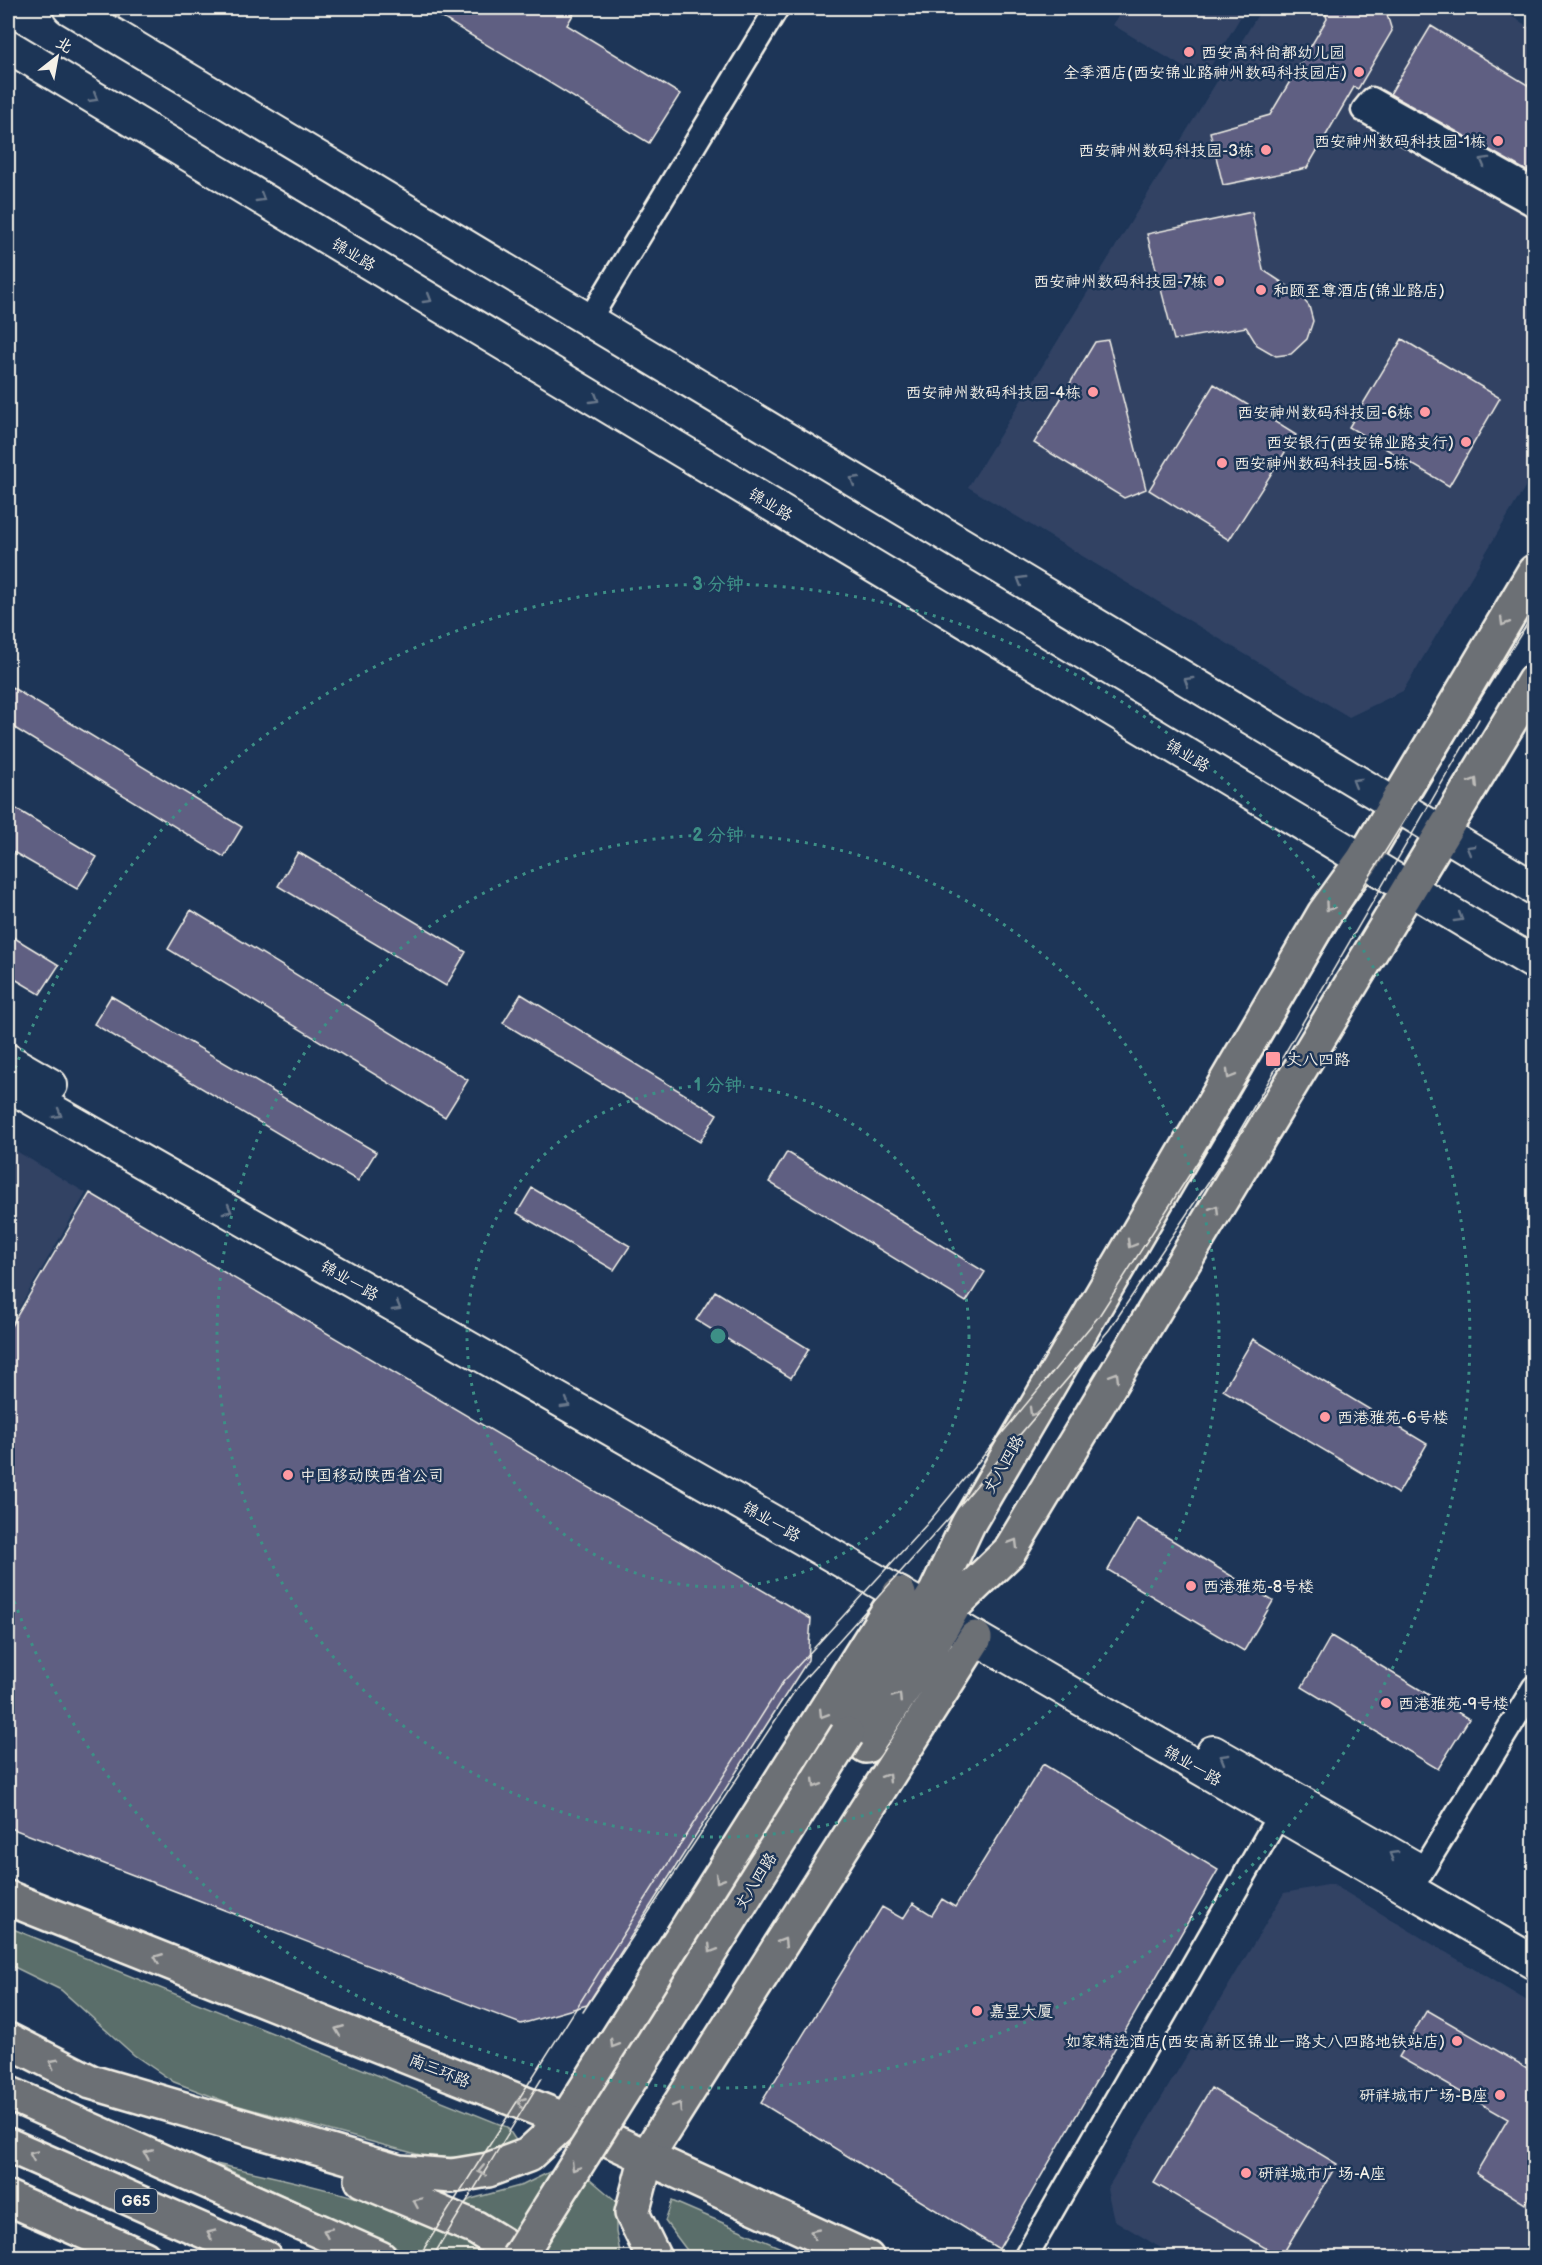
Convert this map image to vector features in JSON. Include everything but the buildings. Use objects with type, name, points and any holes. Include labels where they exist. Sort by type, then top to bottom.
[{"type":"main road","points":[[69,8],[1443,831],[1534,888]]},
{"type":"main road","name":"锦业路","points":[[8,46],[1534,963]]},
{"type":"main road","name":"丈八四路","points":[[544,2258],[856,1740],[932,1604],[968,1524],[1324,914],[1363,860],[1534,572]]},
{"type":"main road","name":"丈八四路","points":[[932,1604],[1009,1552],[1534,681]]},
{"type":"main road","name":"锦业一路","points":[[8,1060],[932,1604],[975,1638],[1279,1815],[1534,1937]]},
{"type":"main road","name":"锦业一路","points":[[8,1085],[932,1604],[1416,1881],[1534,1962]]},
{"type":"main road","points":[[91,2082],[399,2172],[452,2176],[488,2170],[528,2155],[566,2120],[932,1604]]},
{"type":"main road","points":[[654,2258],[632,2213],[647,2156],[975,1638]]},
{"type":"main road","name":"丈八四路","points":[[518,2258],[856,1740]]},
{"type":"main road","name":"南三环路","points":[[8,1898],[566,2120],[867,2258]]},
{"type":"main road","points":[[8,2040],[91,2082],[396,2193],[476,2228],[525,2258]]},
{"type":"main road","points":[[8,2094],[313,2226],[380,2258]]},
{"type":"main road","name":"G65","points":[[8,2145],[265,2258]]},
{"type":"main road","points":[[8,2199],[144,2258]]},
{"type":"main road","points":[[8,2206],[103,2258]]},
{"type":"street","points":[[589,320],[777,8]]},
{"type":"street","points":[[1534,190],[1372,99],[1363,110],[1534,205]]},
{"type":"street","points":[[1416,1881],[1534,1687]]},
{"type":"street","points":[[1025,2258],[1279,1815]]},
{"type":"shaded area","name":"西安高科尚都幼儿园","points":[[1123,8],[1246,8],[1203,79],[1113,25]]},
{"type":"shaded area","points":[[1262,8],[1498,8],[1534,30],[1534,472],[1403,691],[1349,717],[968,487]]},
{"type":"shaded area","points":[[8,1146],[86,1193],[8,1327]]},
{"type":"shaded area","points":[[1332,1884],[1534,2005],[1534,2257],[1176,2257],[1114,2220],[1107,2189],[1284,1893]]},
{"type":"green space","points":[[8,1927],[507,2127],[517,2142],[493,2151],[469,2156],[420,2155],[232,2104],[174,2082],[134,2055],[61,1990],[8,1964]]},
{"type":"green space","points":[[570,2162],[616,2201],[616,2232],[621,2257],[545,2257],[459,2207],[471,2199],[523,2185]]},
{"type":"green space","points":[[216,2164],[362,2199],[432,2224],[499,2257],[417,2257]]},
{"type":"green space","points":[[672,2201],[802,2257],[692,2257],[665,2221]]},
{"type":"tram line","points":[[418,2258],[783,1682],[927,1524],[1099,1316],[1202,1155],[1328,943],[1534,613]]},
{"type":"tram line","points":[[583,2012],[798,1686],[949,1518],[1109,1330],[1221,1163],[1479,719]]},
{"type":"tram line","points":[[432,2258],[542,2078]]},
{"type":"place","name":"西安高科尚都幼儿园","points":[[1189,52]]},
{"type":"place","name":"全季酒店(西安锦业路神州数码科技园店)","points":[[1359,72]]},
{"type":"place","name":"西安神州数码科技园-1栋","points":[[1498,141]]},
{"type":"place","name":"西安神州数码科技园-3栋","points":[[1266,150]]},
{"type":"place","name":"西安神州数码科技园-7栋","points":[[1219,281]]},
{"type":"place","name":"和颐至尊酒店(锦业路店)","points":[[1261,290]]},
{"type":"place","name":"西安神州数码科技园-4栋","points":[[1093,392]]},
{"type":"place","name":"西安神州数码科技园-6栋","points":[[1425,412]]},
{"type":"place","name":"西安银行(西安锦业路支行)","points":[[1466,442]]},
{"type":"place","name":"西安神州数码科技园-5栋","points":[[1222,463]]},
{"type":"place","name":"丈八四路","points":[[1273,1059]]},
{"type":"place","name":"西港雅苑-6号楼","points":[[1325,1417]]},
{"type":"place","name":"中国移动陕西省公司","points":[[288,1475]]},
{"type":"place","name":"西港雅苑-8号楼","points":[[1191,1586]]},
{"type":"place","name":"西港雅苑-9号楼","points":[[1386,1703]]},
{"type":"place","name":"嘉昱大厦","points":[[977,2011]]},
{"type":"place","name":"如家精选酒店(西安高新区锦业一路丈八四路地铁站店)","points":[[1457,2041]]},
{"type":"place","name":"研祥城市广场-B座","points":[[1500,2095]]},
{"type":"place","name":"研祥城市广场-A座","points":[[1246,2173]]}]
